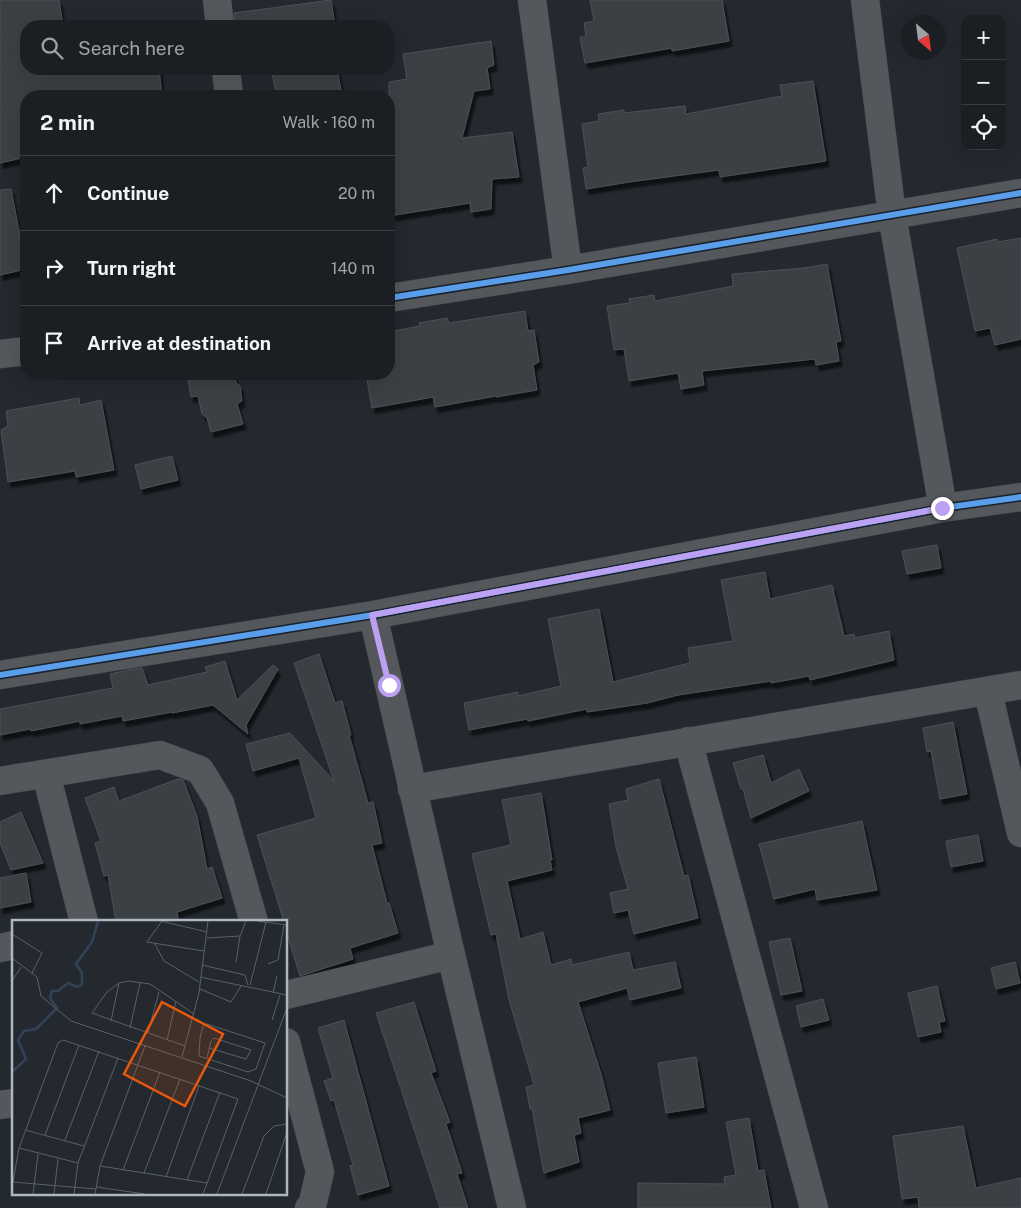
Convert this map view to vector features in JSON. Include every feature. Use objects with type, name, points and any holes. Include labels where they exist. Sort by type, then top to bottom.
[{"type":"street","points":[[217,0],[219,20]]},
{"type":"street","points":[[532,0],[568,270]]},
{"type":"street","points":[[865,0],[892,215],[942,508]]},
{"type":"street","points":[[227,75],[228,90]]},
{"type":"street","points":[[395,297],[568,270],[1021,193]]},
{"type":"street","points":[[0,354],[20,352]]},
{"type":"street","points":[[0,675],[372,615],[942,508],[1021,497]]},
{"type":"street","points":[[372,615],[512,1208]]},
{"type":"street","points":[[412,789],[1021,685]]},
{"type":"street","points":[[988,692],[1021,833]]},
{"type":"street","points":[[688,741],[814,1208]]},
{"type":"street","points":[[0,781],[160,755],[200,770],[220,803],[253,920]]},
{"type":"street","points":[[46,774],[83,920]]},
{"type":"street","points":[[288,995],[451,955]]},
{"type":"street","points":[[288,1050],[320,1172],[312,1206],[309,1208]]},
{"type":"building","points":[[0,0],[59,0],[62,20],[20,20],[20,75],[160,75],[161,90],[20,90],[20,158],[0,163]]},
{"type":"building","points":[[331,0],[334,20],[235,20],[234,13]]},
{"type":"building","points":[[590,0],[722,0],[729,41],[672,51],[672,48],[585,63],[580,37],[586,37],[584,23],[594,21]]},
{"type":"building","points":[[491,41],[494,65],[487,68],[490,89],[474,91],[462,138],[512,132],[519,177],[492,179],[491,209],[471,212],[470,203],[395,215],[395,90],[389,90],[389,82],[407,79],[403,54]]},
{"type":"building","points":[[272,75],[338,75],[341,90],[276,90]]},
{"type":"building","points":[[813,81],[826,161],[720,177],[719,170],[586,189],[583,168],[588,167],[582,124],[599,121],[598,114],[624,110],[624,113],[685,106],[686,114],[782,96],[780,85]]},
{"type":"building","points":[[11,189],[20,236],[20,270],[0,275],[0,190]]},
{"type":"building","points":[[1021,238],[1021,339],[995,345],[990,328],[975,331],[957,248],[997,239],[998,242]]},
{"type":"building","points":[[827,264],[841,341],[836,342],[839,361],[816,365],[815,359],[702,371],[704,385],[681,389],[678,373],[629,381],[624,349],[614,350],[607,306],[630,303],[629,299],[654,295],[655,301],[733,286],[732,274],[804,268]]},
{"type":"building","points":[[525,311],[528,331],[534,330],[539,362],[533,365],[537,390],[435,407],[433,397],[372,408],[367,380],[395,380],[395,331],[420,326],[419,323],[447,318],[449,323]]},
{"type":"building","points":[[188,380],[235,380],[240,386],[242,401],[237,404],[243,424],[211,432],[207,418],[202,414],[198,396],[191,397]]},
{"type":"building","points":[[79,398],[80,405],[101,400],[114,470],[76,477],[75,471],[8,482],[1,430],[8,426],[6,411]]},
{"type":"building","points":[[172,456],[178,480],[141,489],[135,465]]},
{"type":"building","points":[[937,545],[941,568],[907,574],[902,551]]},
{"type":"building","points":[[765,572],[770,599],[832,585],[844,636],[854,634],[855,638],[889,631],[894,660],[810,680],[809,676],[771,683],[771,681],[678,695],[647,703],[587,712],[587,709],[469,730],[464,703],[518,692],[518,696],[561,686],[548,619],[599,609],[613,682],[690,663],[688,648],[733,641],[721,580]]},
{"type":"building","points":[[319,654],[335,703],[342,701],[351,735],[349,735],[368,803],[373,802],[382,843],[372,845],[387,903],[389,903],[398,933],[350,948],[353,959],[300,976],[288,937],[288,920],[283,920],[257,835],[316,818],[299,758],[253,771],[246,744],[290,733],[334,781],[294,663]]},
{"type":"building","points":[[225,661],[237,700],[273,665],[278,669],[246,725],[248,734],[213,705],[123,721],[122,716],[80,724],[80,721],[0,735],[0,709],[113,688],[110,674],[128,670],[142,668],[148,685],[207,672],[205,667]]},
{"type":"building","points":[[953,722],[967,794],[940,799],[931,751],[927,752],[923,728]]},
{"type":"building","points":[[763,755],[771,783],[799,769],[809,791],[751,818],[733,763]]},
{"type":"building","points":[[178,779],[183,780],[197,816],[207,869],[212,867],[222,898],[177,912],[179,920],[116,920],[108,875],[104,876],[95,843],[101,841],[85,798],[114,787],[119,801]]},
{"type":"building","points":[[659,779],[684,876],[688,875],[698,918],[634,934],[628,910],[614,913],[610,893],[628,889],[616,847],[609,804],[628,800],[626,789]]},
{"type":"building","points":[[541,793],[552,870],[507,881],[520,939],[543,932],[551,965],[571,959],[572,965],[629,952],[633,970],[675,962],[681,988],[630,1000],[627,988],[578,1002],[601,1074],[610,1110],[578,1118],[581,1133],[574,1135],[579,1162],[544,1173],[526,1087],[534,1085],[509,1000],[496,934],[491,935],[472,854],[511,845],[502,800]]},
{"type":"building","points":[[21,812],[43,863],[11,870],[0,843],[0,822]]},
{"type":"building","points":[[862,821],[877,890],[817,900],[815,889],[774,899],[759,844]]},
{"type":"building","points":[[978,835],[983,861],[951,867],[946,841]]},
{"type":"building","points":[[26,873],[31,902],[0,908],[0,878]]},
{"type":"building","points":[[790,938],[802,991],[781,995],[769,942]]},
{"type":"building","points":[[1015,962],[1020,983],[996,989],[991,968]]},
{"type":"building","points":[[937,986],[945,1021],[939,1022],[941,1032],[918,1037],[908,993]]},
{"type":"building","points":[[823,999],[829,1020],[801,1027],[796,1006]]},
{"type":"building","points":[[414,1002],[436,1071],[431,1073],[450,1122],[446,1124],[462,1173],[457,1174],[468,1208],[440,1208],[376,1013]]},
{"type":"building","points":[[344,1020],[389,1186],[358,1195],[350,1166],[353,1165],[334,1100],[331,1101],[324,1081],[333,1078],[318,1028]]},
{"type":"building","points":[[696,1057],[704,1107],[666,1113],[658,1063]]},
{"type":"building","points":[[749,1118],[758,1171],[764,1170],[771,1208],[638,1208],[638,1183],[725,1184],[724,1177],[736,1175],[726,1122]]},
{"type":"building","points":[[963,1126],[976,1188],[1021,1178],[1021,1208],[919,1208],[918,1197],[902,1199],[893,1136]]},
{"type":"cycle path","points":[[395,297],[568,270],[1021,193]]},
{"type":"cycle path","points":[[0,675],[373,615],[943,508],[1021,497]]},
{"type":"route","points":[[389,685],[372,615],[942,508]]}]
